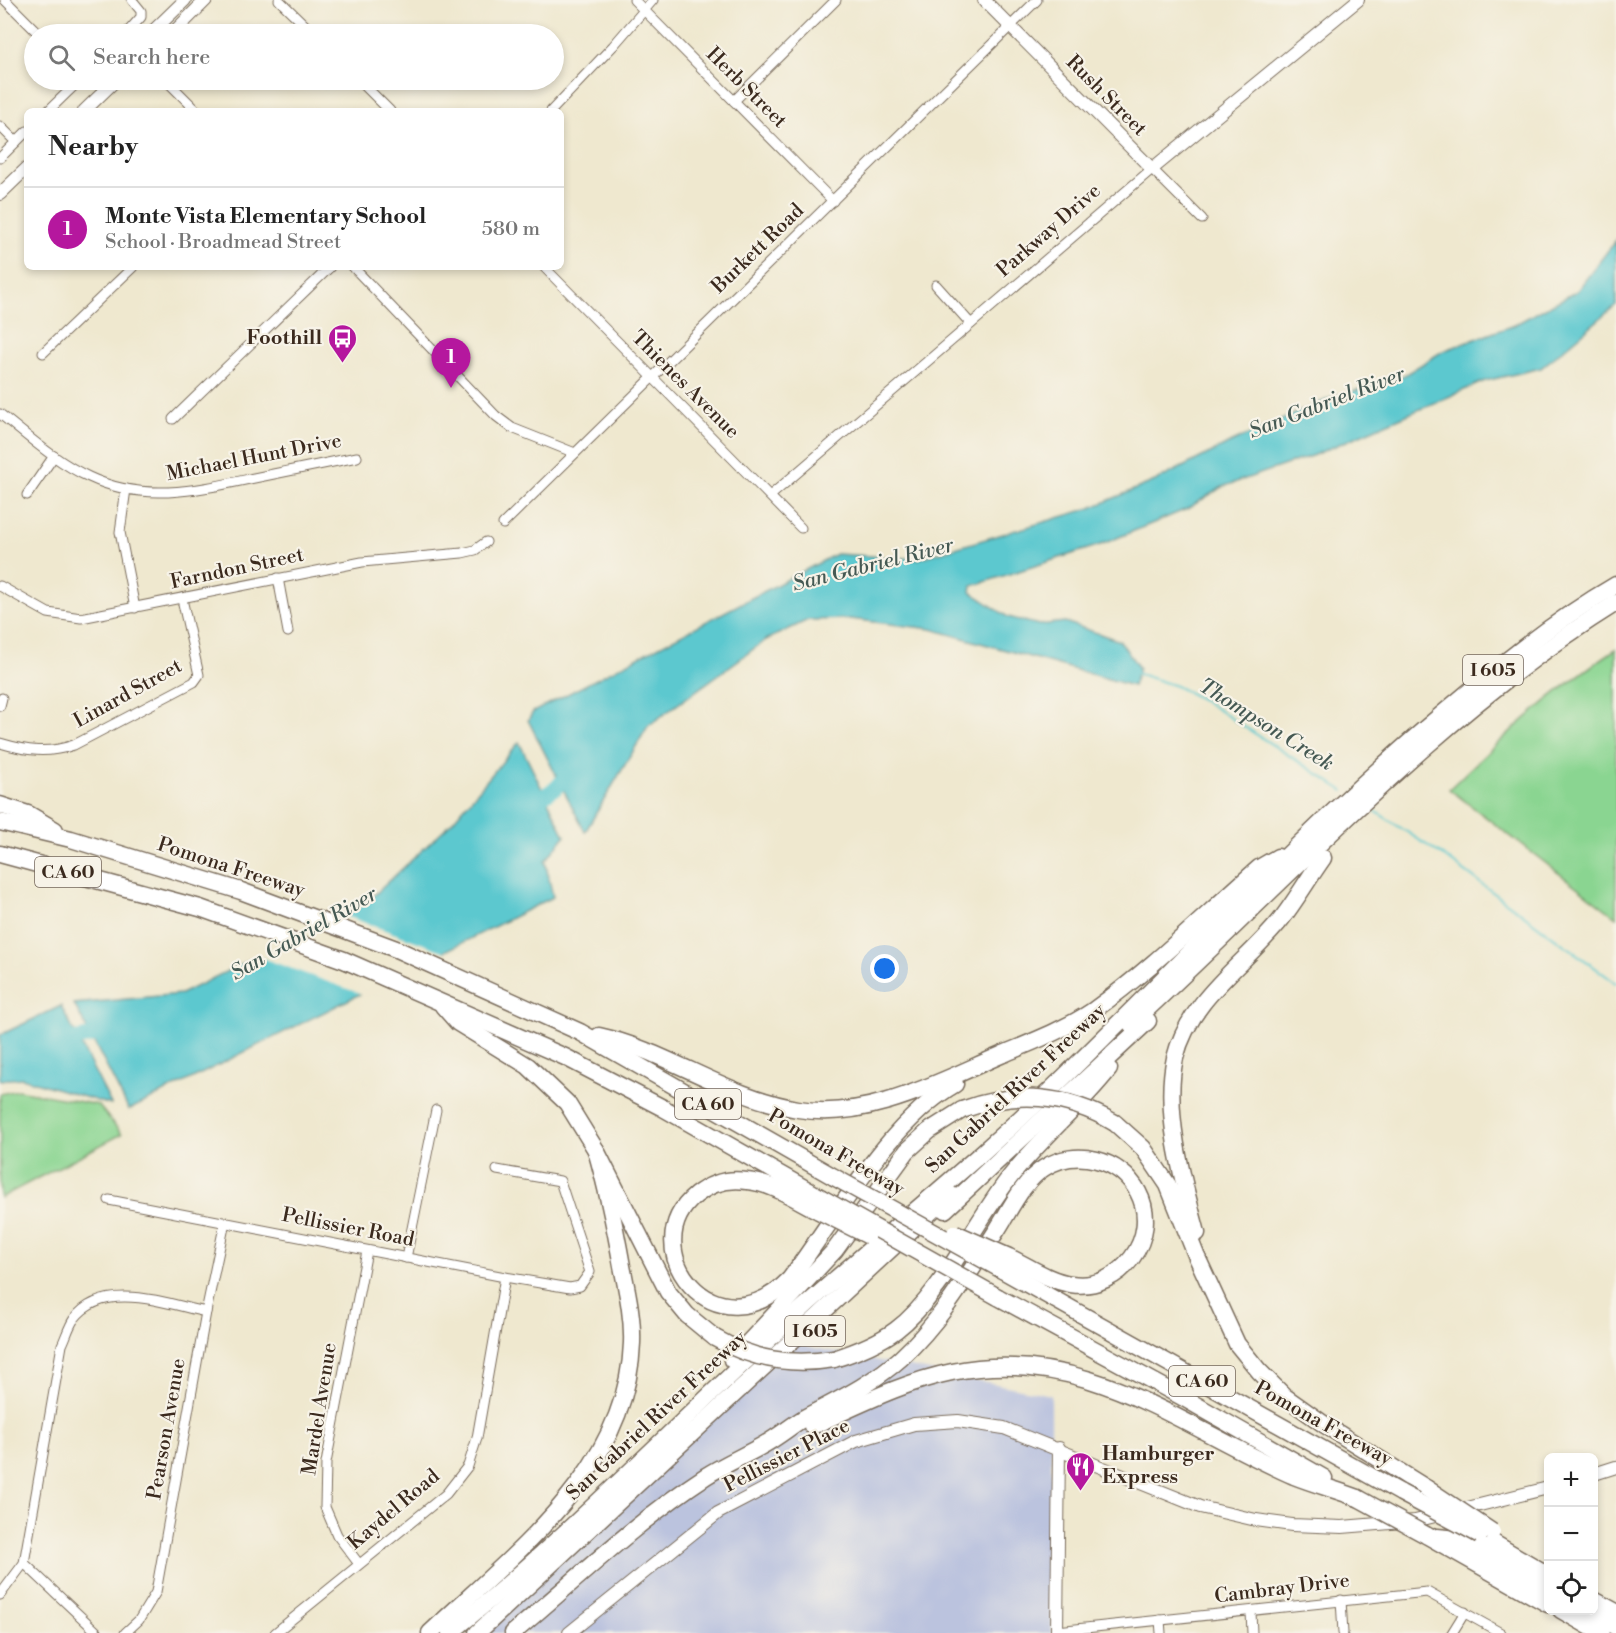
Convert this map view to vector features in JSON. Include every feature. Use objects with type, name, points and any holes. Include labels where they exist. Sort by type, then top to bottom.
[{"type":"highway","name":"San Gabriel River Freeway","points":[[450,1633],[641,1461],[829,1286],[1062,1079],[1163,977],[1302,843],[1326,836],[1391,775],[1502,663],[1569,612],[1616,585]]},
{"type":"highway","points":[[1391,775],[1509,669],[1616,597]]},
{"type":"highway","points":[[1391,775],[1532,658],[1616,603]]},
{"type":"highway","name":"San Gabriel River Freeway","points":[[492,1633],[1323,858],[1326,836],[1391,775],[1519,680],[1616,613]]},
{"type":"highway","points":[[0,805],[28,814],[71,840]]},
{"type":"highway","name":"Pomona Freeway","points":[[0,822],[173,870],[241,891],[341,927],[463,977],[576,1030],[874,1199],[1006,1263],[1401,1492],[1486,1534],[1544,1570]]},
{"type":"highway","points":[[1163,977],[1187,964],[1326,836]]},
{"type":"highway","points":[[477,1633],[782,1353],[1326,836]]},
{"type":"highway","points":[[820,1204],[750,1181],[718,1182],[691,1199],[682,1212],[675,1226],[676,1259],[691,1287],[704,1297],[719,1304],[750,1305],[776,1293],[790,1279],[872,1165],[915,1113],[948,1088],[1016,1049],[1093,1011],[1259,868],[1302,843]]},
{"type":"highway","name":"CA 60","points":[[0,854],[135,891],[266,931],[433,998],[562,1055],[663,1108],[820,1204],[1182,1396],[1544,1602]]},
{"type":"highway","points":[[1209,1284],[1174,1130],[1172,1107],[1175,1058],[1183,1036],[1205,999],[1279,922],[1323,858]]},
{"type":"highway","points":[[433,998],[458,1023],[532,1069],[567,1103],[596,1150],[668,1292],[687,1315],[715,1338],[765,1359],[801,1363],[834,1359],[870,1346],[908,1319],[930,1294],[1010,1177],[1094,1088],[1139,1029]]},
{"type":"highway","points":[[576,1030],[625,1042],[729,1090],[762,1102],[801,1110],[863,1107],[896,1099],[1016,1049]]},
{"type":"highway","points":[[641,1461],[717,1375],[835,1250],[907,1151],[929,1131],[962,1110],[1002,1098],[1039,1096],[1072,1102],[1116,1123],[1143,1148],[1168,1185],[1209,1284],[1237,1344],[1284,1396],[1325,1425],[1426,1488],[1486,1534]]},
{"type":"highway","points":[[430,1633],[521,1546],[569,1496],[597,1460],[619,1414],[628,1379],[632,1342],[631,1319],[609,1195],[596,1150]]},
{"type":"highway","points":[[513,1633],[671,1500],[708,1474],[766,1443],[801,1420],[861,1389],[915,1345],[952,1301],[1025,1188],[1043,1169],[1068,1159],[1085,1157],[1101,1161],[1128,1177],[1138,1192],[1142,1205],[1143,1237],[1129,1263],[1102,1281],[1085,1285],[1069,1284],[1006,1263]]},
{"type":"highway","points":[[468,1633],[818,1307],[829,1286]]},
{"type":"highway","points":[[766,1443],[926,1379],[983,1368],[1036,1369],[1061,1372],[1110,1385],[1294,1476],[1358,1498]]},
{"type":"highway","points":[[1433,1539],[1458,1539],[1544,1587]]},
{"type":"highway","points":[[1598,1603],[1616,1612]]},
{"type":"highway","points":[[1568,1615],[1601,1633]]},
{"type":"highway","points":[[1594,1615],[1616,1627]]},
{"type":"main road","points":[[160,24],[184,0]]},
{"type":"main road","points":[[182,24],[206,0]]},
{"type":"main road","name":"Rush Street","points":[[984,0],[1152,169]]},
{"type":"main road","name":"Parkway Drive","points":[[1152,169],[1358,0]]},
{"type":"main road","points":[[87,108],[106,90]]},
{"type":"main road","points":[[0,194],[24,171]]},
{"type":"main road","name":"Pellissier Place","points":[[569,1633],[718,1513],[876,1433],[932,1422],[975,1423],[1014,1431],[1200,1507],[1256,1520],[1292,1525],[1342,1527],[1415,1521],[1544,1489]]},
{"type":"main road","points":[[1057,1632],[1059,1448]]},
{"type":"main road","points":[[1598,1472],[1616,1467]]},
{"type":"street","points":[[5,0],[29,24]]},
{"type":"street","points":[[132,0],[141,11],[136,24]]},
{"type":"street","points":[[279,0],[304,24]]},
{"type":"street","name":"Herb Street","points":[[634,0],[833,201]]},
{"type":"street","points":[[554,108],[653,0]]},
{"type":"street","points":[[734,101],[836,0]]},
{"type":"street","name":"Burkett Road","points":[[503,524],[1037,0]]},
{"type":"street","points":[[51,108],[70,90]]},
{"type":"street","points":[[176,90],[194,108]]},
{"type":"street","points":[[369,90],[387,108]]},
{"type":"street","points":[[0,126],[16,142]]},
{"type":"street","points":[[0,158],[24,134]]},
{"type":"street","name":"Rush Street","points":[[1152,169],[1202,219]]},
{"type":"street","name":"Parkway Drive","points":[[770,496],[1152,169]]},
{"type":"street","points":[[43,353],[130,270]]},
{"type":"street","points":[[173,419],[327,270]]},
{"type":"street","points":[[356,270],[496,416],[512,428],[575,453]]},
{"type":"street","name":"Thienes Avenue","points":[[547,270],[801,528]]},
{"type":"street","points":[[936,285],[971,324]]},
{"type":"street","name":"Michael Hunt Drive","points":[[0,414],[54,456],[88,477],[126,489],[156,494],[190,491],[357,457]]},
{"type":"street","points":[[27,495],[54,456]]},
{"type":"street","points":[[126,489],[120,532],[135,608]]},
{"type":"street","name":"Farndon Street","points":[[0,586],[48,613],[66,617],[103,615],[362,562],[462,553],[475,550],[486,542]]},
{"type":"street","points":[[278,578],[288,632]]},
{"type":"street","name":"Linard Street","points":[[0,742],[27,751],[59,750],[74,745],[194,682],[199,675],[182,599]]},
{"type":"street","points":[[406,1258],[436,1110]]},
{"type":"street","name":"Pellissier Road","points":[[109,1200],[505,1277],[570,1288],[580,1286],[590,1272],[560,1181],[497,1170]]},
{"type":"street","name":"Pearson Avenue","points":[[125,1633],[139,1620],[156,1592],[206,1312],[225,1222]]},
{"type":"street","name":"Mardel Avenue","points":[[359,1564],[337,1535],[325,1507],[326,1463],[367,1251]]},
{"type":"street","name":"Kaydel Road","points":[[275,1633],[446,1494],[468,1466],[477,1438],[505,1277]]},
{"type":"street","points":[[0,1595],[24,1563],[62,1345],[74,1320],[88,1306],[128,1296],[206,1312]]},
{"type":"street","points":[[24,1563],[98,1633]]},
{"type":"street","name":"Cambray Drive","points":[[1057,1632],[1427,1592],[1501,1633]]},
{"type":"street","points":[[1341,1600],[1343,1633]]},
{"type":"street","points":[[1251,1612],[1252,1633]]},
{"type":"street","points":[[1452,1633],[1465,1612]]},
{"type":"street","points":[[1160,1620],[1161,1633]]},
{"type":"shaded area","points":[[790,1343],[1051,1395],[1052,1633],[472,1633]]},
{"type":"green space","points":[[1616,649],[1616,917],[1449,789],[1530,715],[1593,664]]},
{"type":"green space","points":[[18,1090],[98,1105],[122,1134],[0,1198],[0,1094]]},
{"type":"water","points":[[1616,240],[1616,305],[1541,368],[1485,381],[1314,455],[1222,487],[1187,509],[1100,545],[972,586],[971,592],[1008,617],[1039,625],[1065,622],[1120,641],[1139,668],[1133,686],[931,629],[850,619],[808,620],[766,640],[648,726],[585,832],[528,720],[533,712],[836,554],[918,559],[1088,509],[1155,481],[1228,444],[1335,396],[1398,379],[1443,351],[1514,325],[1577,291]]},
{"type":"water","points":[[519,742],[565,836],[545,861],[553,897],[129,1110],[74,1004],[181,994],[367,902],[452,822]]},
{"type":"water","points":[[61,1006],[111,1105],[22,1078],[0,1080],[0,1035]]},
{"type":"pier","points":[[338,913],[448,953],[364,995],[254,955]]},
{"type":"waterway","name":"Thompson Creek","points":[[1136,673],[1176,686],[1203,700],[1344,791]]},
{"type":"waterway","name":"San Gabriel River","points":[[529,805],[556,788],[573,769]]},
{"type":"waterway","name":"Thompson Creek","points":[[1369,807],[1445,857],[1616,983]]},
{"type":"waterway","name":"San Gabriel River","points":[[58,1043],[111,1032]]},
{"type":"place","name":"Foothill","points":[[343,364]]},
{"type":"place","name":"Monte Vista Elementary School","points":[[451,388]]},
{"type":"place","name":"Hamburger Express","points":[[1081,1492]]}]
